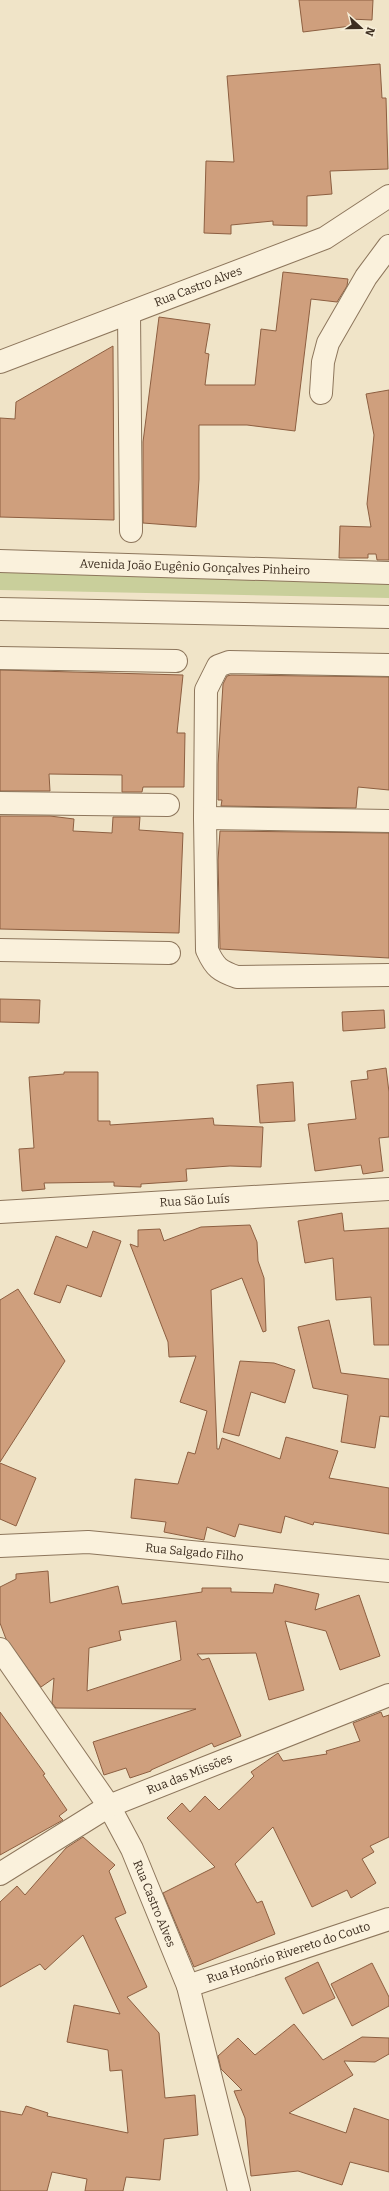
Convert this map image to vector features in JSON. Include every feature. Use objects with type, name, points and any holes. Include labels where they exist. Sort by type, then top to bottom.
[{"type":"street","name":"Rua Castro Alves","points":[[0,362],[325,238],[389,196]]},
{"type":"street","points":[[321,393],[324,362],[328,343],[366,277],[389,246]]},
{"type":"street","points":[[129,313],[131,531]]},
{"type":"street","name":"Avenida João Eugênio Gonçalves Pinheiro","points":[[0,561],[389,573]]},
{"type":"street","points":[[0,610],[389,617]]},
{"type":"street","points":[[0,658],[176,661]]},
{"type":"street","points":[[389,665],[229,662],[218,666],[206,690],[205,818],[207,950],[220,971],[237,977],[389,975]]},
{"type":"street","points":[[0,803],[168,805]]},
{"type":"street","points":[[205,818],[389,821]]},
{"type":"street","points":[[0,950],[169,953]]},
{"type":"street","name":"Rua São Luís","points":[[0,1212],[389,1189]]},
{"type":"street","name":"Rua Salgado Filho","points":[[0,1546],[88,1542],[389,1570]]},
{"type":"street","name":"Rua Castro Alves","points":[[0,1649],[108,1806],[132,1849],[188,1986],[239,2191]]},
{"type":"street","name":"Rua das Missões","points":[[0,1874],[108,1806],[389,1695]]},
{"type":"street","name":"Rua Honório Rivereto do Couto","points":[[188,1986],[389,1919]]},
{"type":"green space","points":[[0,569],[389,577],[389,598],[0,590]]},
{"type":"building","points":[[299,0],[373,0],[372,20],[350,19],[351,26],[303,32]]},
{"type":"building","points":[[380,64],[382,98],[386,98],[388,169],[330,171],[332,194],[307,196],[307,226],[273,225],[273,221],[231,225],[231,234],[204,233],[206,161],[234,162],[227,76]]},
{"type":"building","points":[[283,272],[348,279],[347,286],[337,302],[311,299],[295,431],[247,425],[199,425],[199,479],[196,527],[143,523],[143,442],[159,317],[210,324],[205,353],[209,354],[205,385],[255,385],[261,329],[276,331]]},
{"type":"building","points":[[113,346],[114,520],[0,517],[0,418],[15,419],[16,402]]},
{"type":"building","points":[[389,390],[389,560],[377,560],[376,554],[368,554],[368,558],[339,558],[340,526],[371,527],[367,504],[374,435],[366,394]]},
{"type":"building","points":[[0,670],[183,675],[177,733],[185,733],[184,787],[143,787],[142,792],[122,792],[122,775],[49,774],[50,791],[0,791]]},
{"type":"building","points":[[227,676],[389,677],[389,790],[358,787],[356,808],[221,806],[222,800],[218,800],[218,764],[223,684]]},
{"type":"building","points":[[0,816],[50,816],[74,819],[73,831],[112,833],[113,817],[140,817],[139,830],[183,833],[179,933],[0,929]]},
{"type":"building","points":[[220,831],[389,833],[389,958],[220,949],[218,860]]},
{"type":"building","points":[[0,999],[40,1000],[39,1023],[0,1022]]},
{"type":"building","points":[[384,1010],[385,1028],[343,1031],[342,1012]]},
{"type":"building","points":[[386,1068],[389,1092],[389,1137],[379,1138],[383,1171],[363,1174],[361,1165],[315,1171],[308,1124],[356,1119],[351,1081],[368,1079],[367,1071]]},
{"type":"building","points":[[64,1072],[98,1072],[98,1121],[110,1121],[110,1125],[213,1118],[214,1125],[263,1127],[261,1167],[230,1166],[186,1169],[187,1181],[141,1184],[141,1187],[114,1186],[114,1182],[44,1183],[45,1189],[22,1191],[19,1149],[34,1148],[29,1077],[64,1074]]},
{"type":"building","points":[[293,1082],[295,1121],[260,1123],[257,1085]]},
{"type":"building","points":[[342,1213],[344,1231],[389,1228],[389,1345],[374,1345],[371,1297],[336,1300],[333,1258],[305,1263],[298,1221]]},
{"type":"building","points":[[250,1225],[257,1242],[258,1261],[264,1278],[266,1331],[263,1332],[242,1278],[211,1290],[217,1449],[219,1449],[222,1438],[280,1459],[286,1437],[338,1451],[329,1478],[389,1488],[389,1534],[314,1522],[313,1525],[285,1516],[281,1533],[239,1524],[235,1537],[207,1527],[204,1540],[164,1532],[166,1522],[131,1518],[135,1479],[178,1484],[188,1452],[195,1454],[207,1411],[180,1402],[196,1356],[169,1357],[168,1342],[130,1244],[138,1247],[138,1230],[160,1229],[164,1241],[201,1227]]},
{"type":"building","points":[[93,1231],[121,1241],[101,1297],[67,1285],[60,1303],[34,1294],[56,1236],[87,1248]]},
{"type":"building","points":[[18,1289],[65,1361],[0,1462],[0,1300]]},
{"type":"building","points":[[329,1320],[341,1373],[389,1379],[389,1417],[380,1416],[375,1448],[341,1442],[348,1395],[313,1388],[298,1327]]},
{"type":"building","points":[[240,1361],[274,1363],[295,1370],[285,1403],[251,1392],[239,1436],[223,1432]]},
{"type":"building","points":[[0,1463],[36,1478],[16,1526],[0,1519]]},
{"type":"building","points":[[48,1571],[50,1603],[118,1586],[122,1604],[202,1592],[202,1588],[231,1588],[231,1592],[273,1593],[275,1584],[319,1594],[315,1610],[359,1595],[380,1656],[340,1670],[326,1631],[285,1621],[304,1690],[269,1700],[256,1653],[197,1654],[202,1660],[209,1658],[241,1736],[214,1747],[212,1743],[151,1771],[130,1778],[126,1768],[104,1775],[93,1742],[196,1709],[56,1708],[52,1703],[54,1678],[41,1687],[6,1639],[0,1623],[0,1587],[16,1579],[16,1574]],"holes":[[[176,1621],[181,1660],[87,1691],[89,1648],[121,1640],[119,1631]]]},
{"type":"building","points":[[0,1712],[45,1774],[43,1775],[67,1810],[59,1816],[63,1820],[0,1855]]},
{"type":"building","points":[[381,1712],[383,1717],[389,1715],[389,1837],[370,1846],[374,1852],[362,1859],[376,1883],[351,1898],[347,1890],[312,1907],[273,1827],[235,1864],[257,1903],[262,1901],[275,1934],[194,1967],[163,1893],[215,1867],[167,1818],[182,1803],[190,1812],[205,1796],[219,1810],[254,1776],[251,1772],[278,1753],[283,1761],[327,1754],[326,1751],[360,1741],[353,1723]]},
{"type":"building","points":[[83,1837],[115,1865],[109,1871],[126,1913],[115,1918],[147,1987],[127,1997],[159,2033],[165,2098],[195,2095],[198,2135],[164,2139],[160,2180],[126,2177],[123,2191],[85,2191],[87,2179],[52,2172],[47,2191],[0,2191],[0,2111],[22,2115],[26,2106],[48,2113],[47,2116],[128,2133],[122,2070],[110,2071],[108,2050],[67,2042],[74,2005],[120,2014],[83,1935],[45,1970],[40,1964],[0,1987],[0,1902],[17,1886],[25,1895],[66,1848]]},
{"type":"building","points":[[318,1962],[335,1998],[303,2014],[285,1978]]},
{"type":"building","points":[[372,1963],[389,1997],[389,2006],[352,2026],[331,1984]]},
{"type":"building","points":[[294,2024],[323,2060],[362,2037],[389,2038],[389,2054],[375,2062],[344,2061],[353,2075],[289,2113],[346,2133],[354,2108],[389,2120],[389,2172],[350,2162],[342,2185],[298,2171],[251,2176],[245,2118],[234,2091],[242,2090],[221,2069],[218,2056],[238,2038],[255,2055]]}]
